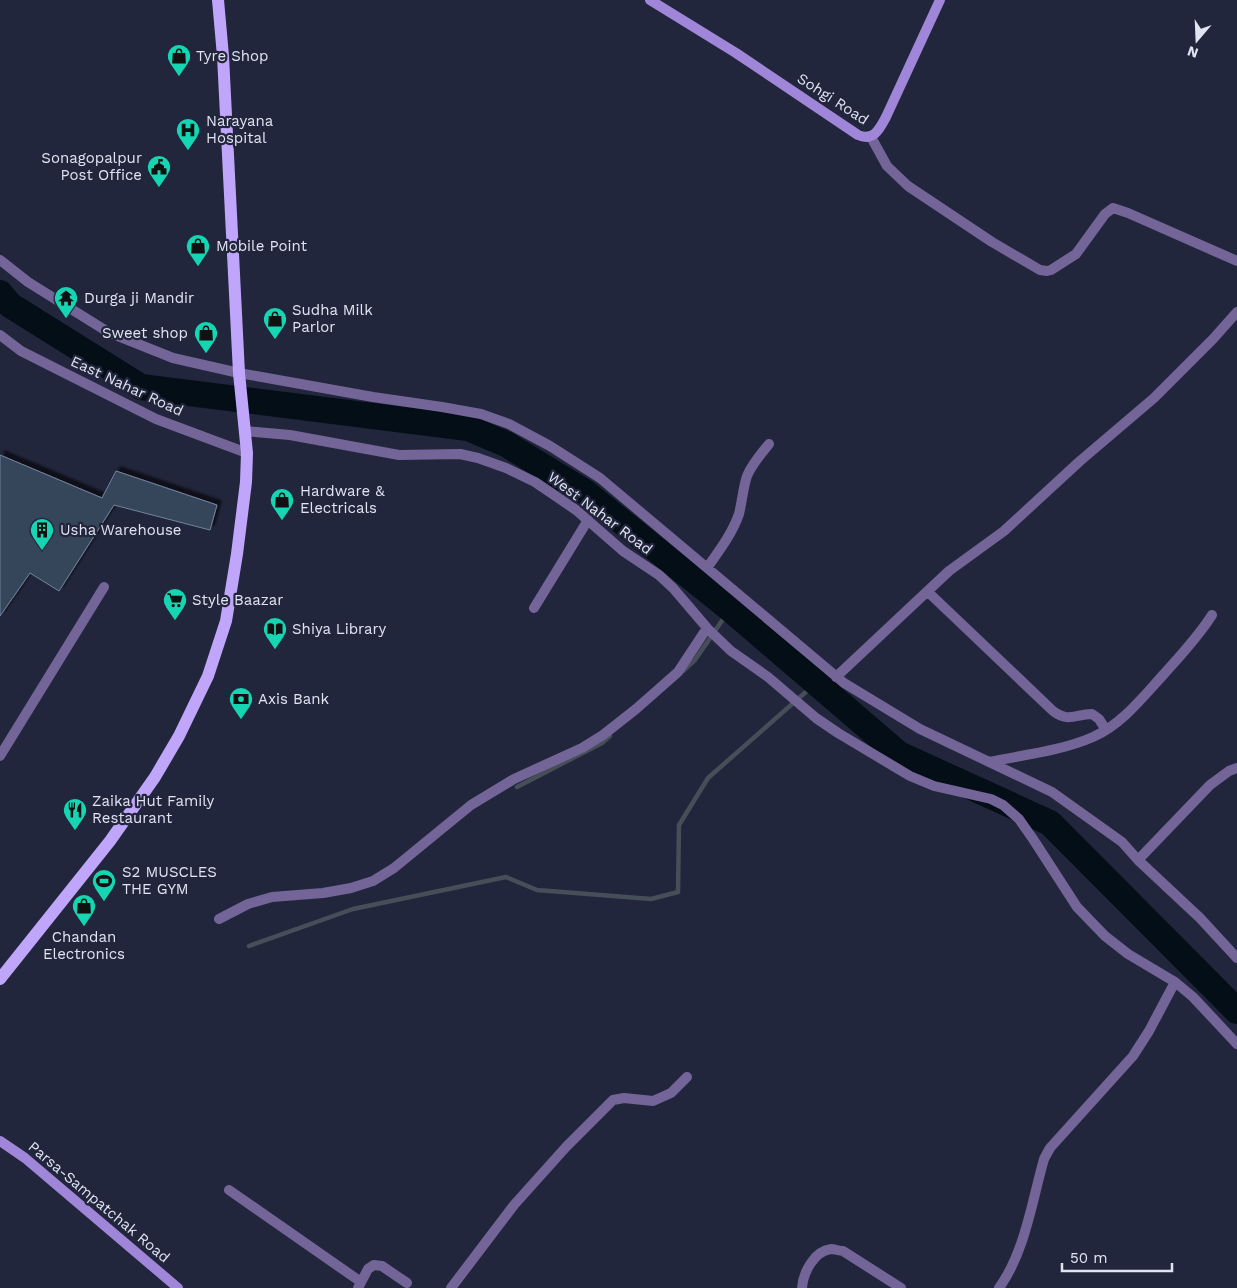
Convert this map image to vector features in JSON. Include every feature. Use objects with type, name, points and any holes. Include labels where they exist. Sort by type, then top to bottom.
[{"type":"main road","points":[[0,979],[110,841],[155,777],[179,736],[208,676],[226,621],[246,482],[247,454],[239,373],[223,56],[218,0]]},
{"type":"street","name":"Sohgi Road","points":[[650,0],[736,53],[862,137],[871,137],[877,132],[940,0]]},
{"type":"street","points":[[871,137],[887,166],[908,186],[992,242],[1040,270],[1051,270],[1076,254],[1105,214],[1113,208],[1237,261]]},
{"type":"street","points":[[0,260],[28,282],[108,332],[173,358],[239,373],[480,414],[509,424],[550,446],[600,478],[844,683],[920,730],[1052,792],[1122,842],[1138,860],[1200,918],[1237,958]]},
{"type":"street","points":[[836,676],[949,571],[1004,531],[1080,461],[1154,398],[1237,312]]},
{"type":"street","name":"East Nahar Road","points":[[0,335],[30,356],[156,420],[247,454]]},
{"type":"street","name":"West Nahar Road","points":[[244,427],[398,455],[440,453],[478,458],[506,468],[535,482],[576,510],[623,551],[659,575],[673,588],[708,629],[731,651],[768,677],[816,718],[910,776],[934,786],[991,799],[1003,805],[1018,819],[1033,839],[1077,907],[1105,936],[1128,954],[1175,982],[1193,997],[1237,1044]]},
{"type":"street","points":[[707,568],[731,532],[738,514],[747,477],[756,460],[769,444]]},
{"type":"street","points":[[534,608],[588,520]]},
{"type":"street","points":[[0,756],[104,587]]},
{"type":"street","points":[[928,592],[1053,711],[1070,718],[1092,714],[1099,719],[1106,730]]},
{"type":"street","points":[[988,762],[1064,746],[1092,737],[1106,730],[1137,704],[1202,631],[1212,615]]},
{"type":"street","points":[[219,919],[248,904],[272,897],[323,893],[351,888],[380,877],[394,868],[471,805],[514,779],[582,748],[603,735],[678,672],[708,629]]},
{"type":"street","points":[[1138,860],[1210,784],[1237,768]]},
{"type":"street","points":[[999,1288],[1021,1242],[1044,1159],[1050,1148],[1133,1056],[1149,1031],[1175,982]]},
{"type":"street","points":[[451,1288],[514,1205],[613,1100],[624,1098],[654,1101],[671,1093],[687,1077]]},
{"type":"street","name":"Parsa-Sampatchak Road","points":[[0,1141],[25,1158],[178,1288]]},
{"type":"street","points":[[229,1190],[359,1285],[371,1267],[378,1265],[407,1283]]},
{"type":"street","points":[[802,1288],[802,1281],[810,1264],[824,1252],[832,1249],[843,1251],[901,1288]]},
{"type":"building","name":"Usha Warehouse","points":[[0,455],[102,498],[116,471],[217,505],[210,530],[114,505],[59,591],[30,573],[0,616]]},
{"type":"waterway","points":[[0,293],[10,305],[141,387],[468,428],[506,444],[585,492],[730,609],[899,754],[1050,823],[1237,1011]]},
{"type":"waterway","points":[[683,671],[695,660],[730,609]]},
{"type":"waterway","points":[[249,946],[353,909],[506,877],[537,890],[651,899],[678,892],[679,825],[708,778],[816,683]]},
{"type":"waterway","points":[[517,787],[602,743],[610,736]]},
{"type":"place","name":"Tyre Shop","points":[[179,77]]},
{"type":"place","name":"Narayana Hospital","points":[[188,151]]},
{"type":"place","name":"Sonagopalpur Post Office","points":[[159,188]]},
{"type":"place","name":"Mobile Point","points":[[198,267]]},
{"type":"place","name":"Durga ji Mandir","points":[[66,319]]},
{"type":"place","name":"Sudha Milk Parlor","points":[[275,340]]},
{"type":"place","name":"Sweet shop","points":[[206,354]]},
{"type":"place","name":"Hardware & Electricals","points":[[282,521]]},
{"type":"place","name":"Usha Warehouse","points":[[42,551]]},
{"type":"place","name":"Style Baazar","points":[[175,621]]},
{"type":"place","name":"Shiya Library","points":[[275,650]]},
{"type":"place","name":"Axis Bank","points":[[241,720]]},
{"type":"place","name":"Zaika Hut Family Restaurant","points":[[75,831]]},
{"type":"place","name":"S2 MUSCLES THE GYM","points":[[104,902]]},
{"type":"place","name":"Chandan Electronics","points":[[84,927]]}]
